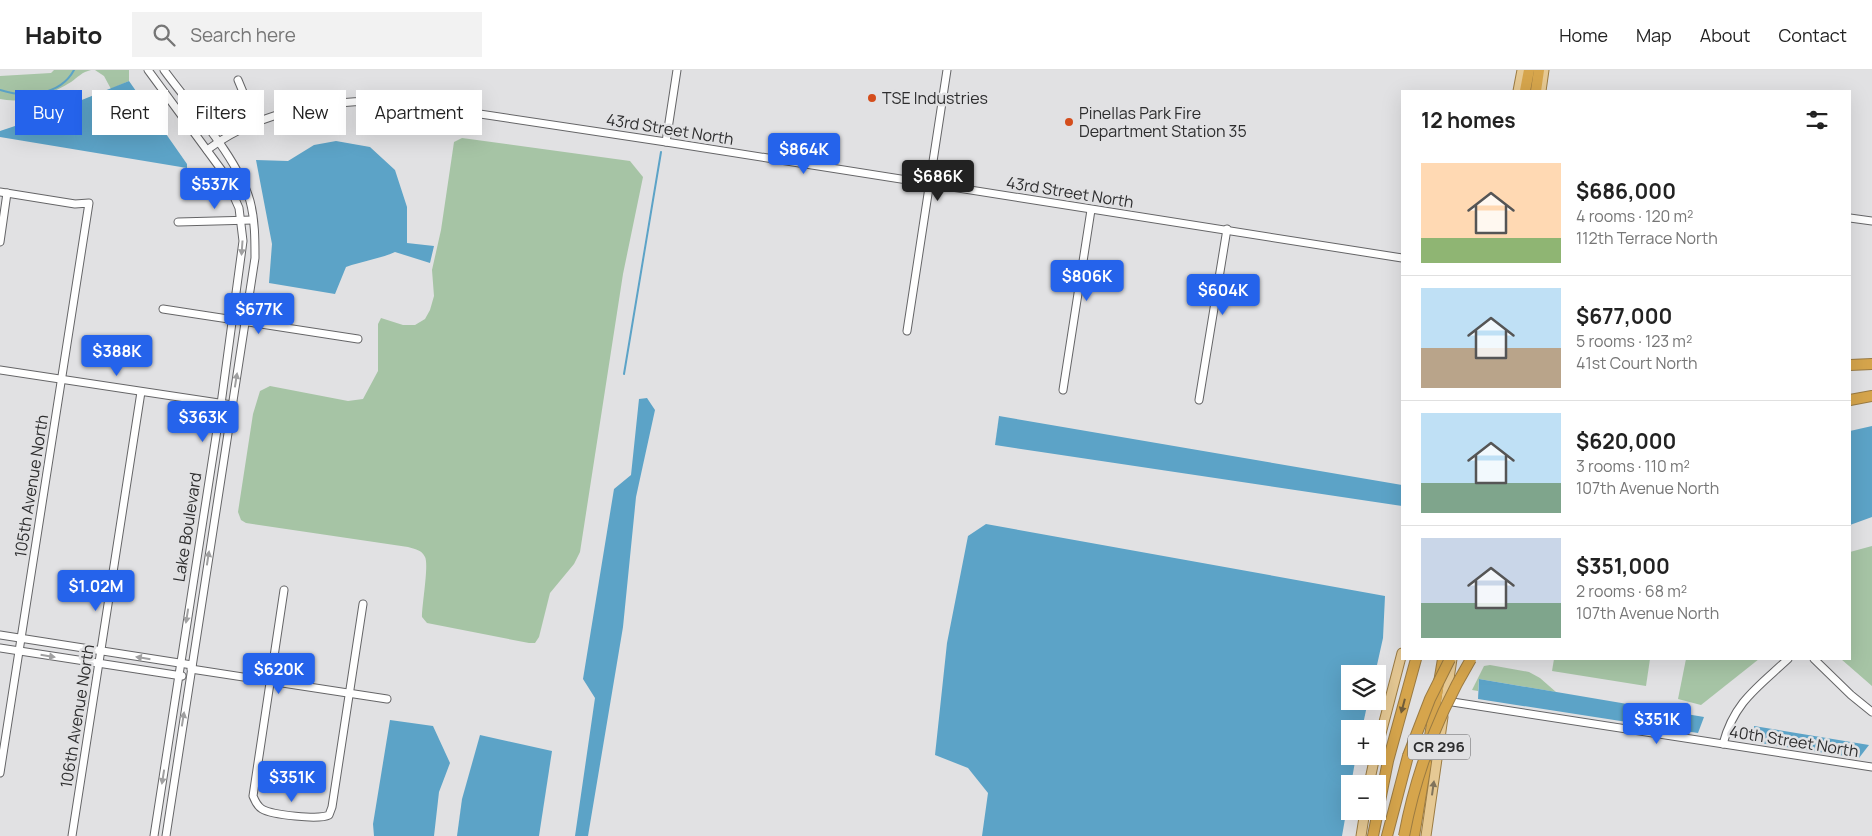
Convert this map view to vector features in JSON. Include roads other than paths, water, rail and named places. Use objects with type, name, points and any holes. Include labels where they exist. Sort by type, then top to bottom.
[{"type":"highway","points":[[1525,90],[1529,70]]},
{"type":"highway","points":[[1536,90],[1540,70]]},
{"type":"highway","points":[[1851,365],[1872,364]]},
{"type":"highway","points":[[1851,400],[1872,396]]},
{"type":"highway","points":[[1373,836],[1388,760],[1416,660]]},
{"type":"highway","points":[[1414,836],[1443,660]]},
{"type":"highway","points":[[1387,836],[1408,756],[1430,699],[1450,660]]},
{"type":"highway","points":[[1404,836],[1425,753],[1441,714],[1470,660]]},
{"type":"main road","points":[[1518,90],[1522,70]]},
{"type":"main road","points":[[1541,90],[1544,70]]},
{"type":"main road","points":[[1384,720],[1401,656]]},
{"type":"main road","name":"CR 296","points":[[1426,836],[1451,660]]},
{"type":"main road","points":[[1360,836],[1363,820]]},
{"type":"street","name":"Lake Boulevard","points":[[148,70],[207,150],[230,185],[242,221],[243,241],[221,404],[154,836]]},
{"type":"street","name":"Lake Boulevard","points":[[164,70],[217,142],[244,185],[253,220],[255,258],[166,836]]},
{"type":"street","points":[[666,142],[678,70]]},
{"type":"street","points":[[907,331],[947,70]]},
{"type":"street","points":[[238,80],[242,90]]},
{"type":"street","name":"43rd Street North","points":[[264,119],[303,109],[382,101],[666,142],[1401,258]]},
{"type":"street","name":"43rd Street North","points":[[207,150],[230,135]]},
{"type":"street","points":[[0,242],[4,192]]},
{"type":"street","name":"105th Avenue North","points":[[0,774],[89,203],[75,204],[4,192]]},
{"type":"street","points":[[1062,390],[1090,210]]},
{"type":"street","points":[[1851,218],[1872,221]]},
{"type":"street","points":[[178,222],[253,220]]},
{"type":"street","points":[[1199,400],[1227,229]]},
{"type":"street","points":[[163,309],[358,339]]},
{"type":"street","points":[[0,370],[232,405]]},
{"type":"street","name":"106th Avenue North","points":[[72,836],[140,392]]},
{"type":"street","points":[[284,590],[253,796],[255,801],[264,810],[318,818],[329,814],[332,807],[363,604]]},
{"type":"street","points":[[0,636],[388,699]]},
{"type":"street","points":[[0,648],[190,677]]},
{"type":"street","points":[[1723,744],[1727,728],[1741,702],[1787,660]]},
{"type":"street","points":[[1815,660],[1851,695],[1872,712]]},
{"type":"street","name":"40th Street North","points":[[1446,701],[1872,766]]},
{"type":"water","points":[[129,81],[135,90],[107,90]]},
{"type":"water","points":[[92,96],[92,135],[167,135],[187,164],[187,168],[0,137],[0,131],[15,126],[15,135],[82,135],[82,100]]},
{"type":"water","points":[[336,141],[370,147],[395,170],[407,207],[407,243],[434,246],[430,263],[395,252],[352,265],[346,267],[335,294],[269,283],[272,244],[256,160],[288,161],[314,145]]},
{"type":"water","points":[[647,398],[655,410],[636,497],[623,627],[588,836],[575,836],[595,698],[583,679],[614,489],[631,475],[639,399]]},
{"type":"water","points":[[999,416],[1401,485],[1401,506],[995,445]]},
{"type":"water","points":[[1872,426],[1872,517],[1851,525],[1851,431]]},
{"type":"water","points":[[986,524],[1385,596],[1383,638],[1377,665],[1341,665],[1341,710],[1366,710],[1364,720],[1341,720],[1341,765],[1354,765],[1353,775],[1341,775],[1341,820],[1345,820],[1342,836],[982,836],[988,793],[968,768],[935,755],[947,643],[968,536]]},
{"type":"water","points":[[1479,679],[1704,717],[1698,733],[1478,699]]},
{"type":"water","points":[[390,720],[433,726],[450,763],[439,792],[434,836],[374,836],[373,824]]},
{"type":"water","points":[[1754,726],[1869,745],[1859,758],[1760,743],[1754,734]]},
{"type":"water","points":[[480,735],[552,751],[539,836],[457,836],[462,799]]},
{"type":"waterway","points":[[0,90],[20,94],[41,93],[60,85],[68,79],[74,70]]},
{"type":"waterway","points":[[624,374],[661,152]]},
{"type":"place","name":"TSE Industries","points":[[872,98]]},
{"type":"place","name":"Pinellas Park Fire Department Station 35","points":[[1069,122]]}]
